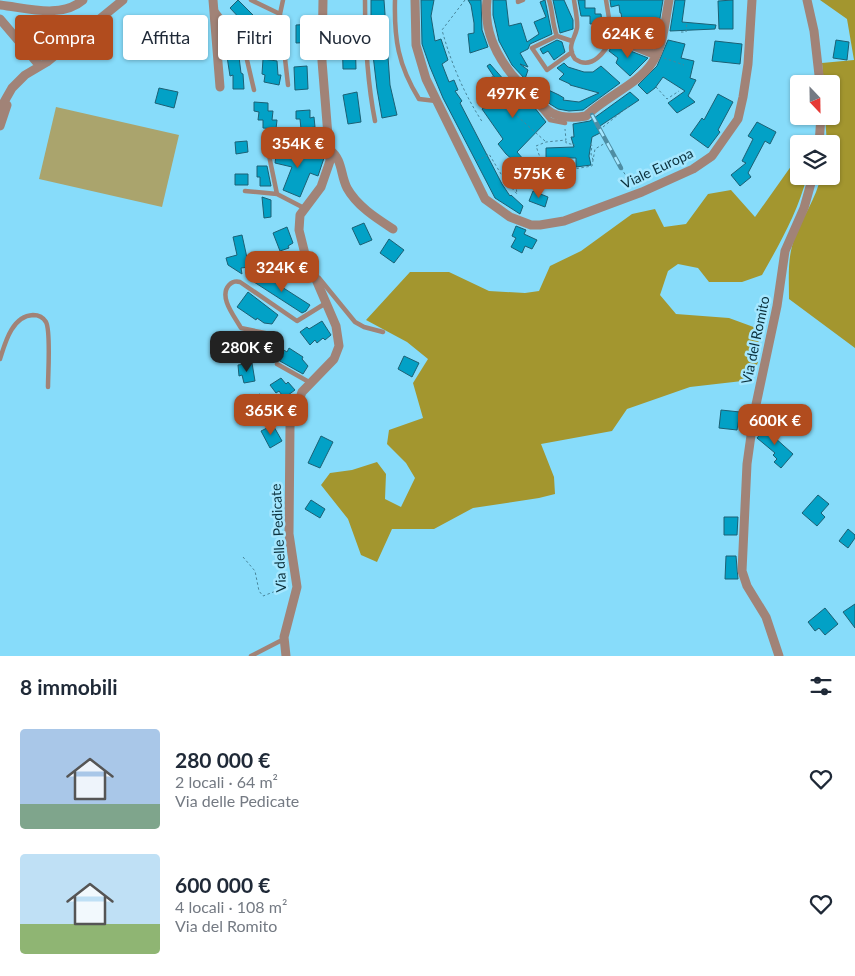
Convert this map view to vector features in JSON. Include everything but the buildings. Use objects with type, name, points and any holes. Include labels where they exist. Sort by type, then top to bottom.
[{"type":"street","points":[[0,5],[62,11],[72,8],[83,0]]},
{"type":"street","points":[[0,109],[12,88],[25,75],[40,66],[103,18],[123,0]]},
{"type":"street","name":"Via delle Pedicate","points":[[286,656],[284,640],[296,594],[289,534],[288,439],[290,422],[298,400],[310,382],[334,359],[339,349],[338,333],[310,267],[299,230],[299,220],[304,208],[322,183],[329,166],[330,150],[322,61],[323,0]]},
{"type":"street","points":[[415,0],[416,45],[426,79],[470,166]]},
{"type":"street","points":[[487,0],[489,31],[496,51],[521,86],[551,113],[565,117],[586,116],[640,76],[652,64],[659,50],[669,0]]},
{"type":"street","name":"Viale Europa","points":[[470,166],[485,199],[510,217],[531,225],[564,222],[642,192],[693,169],[712,156],[738,119],[744,97],[748,64],[752,0]]},
{"type":"street","points":[[808,0],[813,23],[819,75]]},
{"type":"street","points":[[213,3],[220,87]]},
{"type":"street","points":[[0,19],[40,66]]},
{"type":"street","points":[[612,37],[656,55]]},
{"type":"street","points":[[0,126],[12,88]]},
{"type":"street","points":[[330,150],[339,160],[346,184],[352,196],[371,214],[393,229]]},
{"type":"street","name":"Via del Romito","points":[[779,656],[768,621],[747,586],[742,571],[747,464],[754,414],[777,306],[783,257],[786,246],[804,208],[811,185]]},
{"type":"lane","points":[[250,0],[280,14]]},
{"type":"lane","points":[[283,0],[280,14],[288,85]]},
{"type":"lane","points":[[365,0],[364,48],[369,92],[375,120]]},
{"type":"lane","points":[[395,0],[394,34],[408,82],[419,99],[437,102]]},
{"type":"lane","points":[[518,0],[518,2],[523,0]]},
{"type":"lane","points":[[549,0],[553,13],[553,27],[557,36]]},
{"type":"lane","points":[[574,0],[577,29],[572,40],[573,56],[578,61],[590,62],[604,52],[612,37],[612,25],[606,0]]},
{"type":"lane","points":[[213,3],[244,47],[254,90]]},
{"type":"lane","points":[[572,40],[557,36],[532,48],[547,70],[572,52]]},
{"type":"lane","points":[[521,86],[550,120],[565,123]]},
{"type":"lane","points":[[266,141],[277,194]]},
{"type":"lane","points":[[245,191],[277,194],[304,208]]},
{"type":"lane","points":[[310,267],[355,322],[364,328],[383,332]]},
{"type":"lane","points":[[270,334],[241,328],[226,300],[225,294],[230,284],[237,281],[240,282],[297,321],[326,303]]},
{"type":"lane","points":[[0,359],[8,336],[18,322],[28,316],[40,316],[45,321],[48,330],[48,387]]},
{"type":"lane","points":[[277,364],[310,382]]},
{"type":"lane","points":[[251,656],[284,640]]},
{"type":"path","points":[[465,0],[442,30],[463,88],[483,123]]},
{"type":"path","points":[[681,32],[686,32],[687,22]]},
{"type":"path","points":[[656,55],[684,65]]},
{"type":"path","points":[[493,76],[489,79],[502,100]]},
{"type":"path","points":[[656,87],[667,99],[678,91]]},
{"type":"path","points":[[603,128],[629,106]]},
{"type":"path","points":[[518,116],[546,142]]},
{"type":"path","points":[[565,123],[566,143],[575,145]]},
{"type":"path","points":[[542,163],[536,146],[546,142],[566,140]]},
{"type":"path","points":[[470,166],[489,154],[504,179],[517,194],[514,172],[534,180],[525,159],[574,169],[592,166],[595,149],[607,142]]},
{"type":"path","points":[[590,145],[592,145],[591,154],[593,161]]},
{"type":"path","points":[[621,168],[628,179]]},
{"type":"path","points":[[243,557],[255,571],[259,591],[263,596],[296,582]]},
{"type":"shaded area","points":[[820,0],[855,0],[855,348],[789,299],[792,245],[818,185],[840,185],[840,135],[826,135],[826,125],[840,125],[840,75],[823,75],[822,63],[854,60],[847,19]]},
{"type":"shaded area","points":[[56,107],[179,135],[162,207],[39,179]]},
{"type":"shaded area","points":[[790,168],[790,185],[804,185],[788,227],[762,275],[742,282],[709,282],[698,268],[678,264],[668,271],[660,295],[676,314],[729,318],[759,329],[758,362],[751,380],[690,387],[627,409],[612,431],[541,444],[554,477],[555,494],[473,508],[434,529],[392,529],[377,562],[361,555],[348,519],[321,485],[330,473],[352,470],[377,462],[386,474],[385,499],[401,507],[415,478],[406,463],[387,444],[389,430],[423,418],[413,383],[428,359],[407,342],[366,320],[410,272],[449,272],[489,291],[525,293],[539,291],[550,266],[581,251],[632,214],[655,209],[664,227],[686,224],[708,194],[731,190],[755,217]]},
{"type":"railway","points":[[592,115],[621,168]]}]
